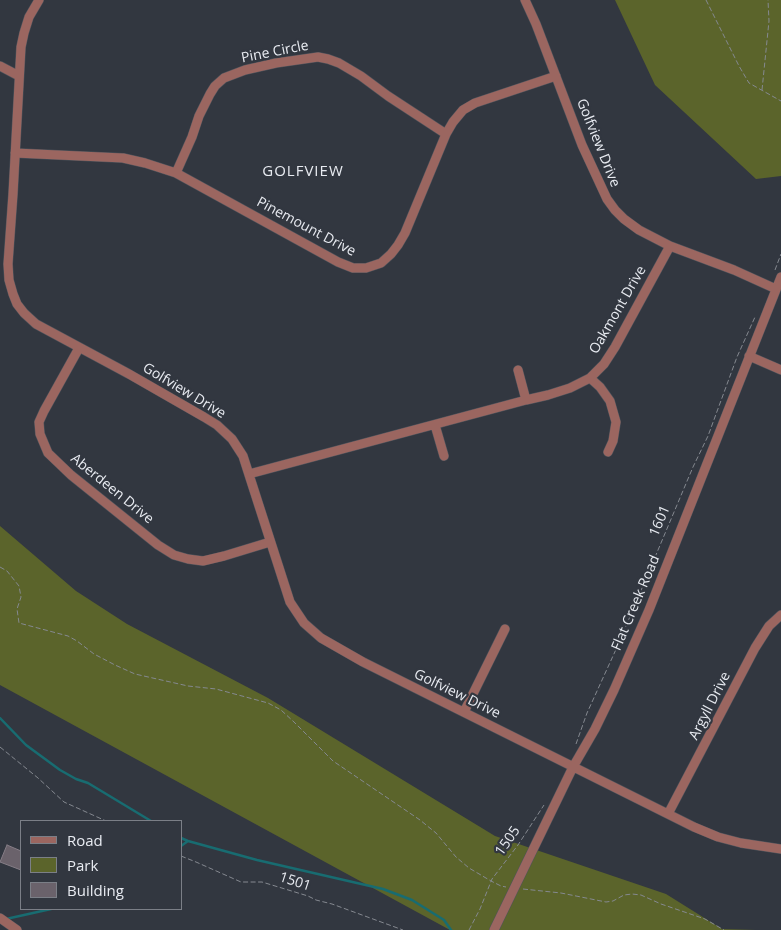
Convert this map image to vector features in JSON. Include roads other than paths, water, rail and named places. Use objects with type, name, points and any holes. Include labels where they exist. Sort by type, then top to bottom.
[{"type":"street","name":"Golfview Drive","points":[[39,0],[29,17],[21,47],[8,264],[9,280],[13,294],[17,304],[24,313],[36,324],[217,425],[232,439],[243,456],[290,602],[304,623],[331,645],[694,827],[728,840],[781,849]]},
{"type":"street","name":"Golfview Drive","points":[[525,0],[565,97],[582,145],[607,200],[624,219],[639,230],[670,246],[734,270],[776,289]]},
{"type":"street","name":"Pine Circle","points":[[176,173],[199,116],[215,86],[224,78],[245,70],[318,57],[339,63],[361,76],[446,134]]},
{"type":"street","points":[[0,66],[19,76]]},
{"type":"street","name":"Pinemount Drive","points":[[15,153],[123,158],[146,163],[176,173],[338,262],[353,268],[366,268],[381,262],[398,245],[446,134],[463,110],[475,103],[556,76]]},
{"type":"street","name":"Oakmont Drive","points":[[248,474],[548,395],[570,388],[590,378],[604,364],[615,347],[670,246]]},
{"type":"street","name":"Flat Creek Road","points":[[494,930],[573,767],[603,714],[649,610],[776,289],[778,273]]},
{"type":"street","name":"Aberdeen Drive","points":[[79,348],[39,422],[40,434],[48,453],[158,545],[174,555],[202,560],[224,556],[270,542]]},
{"type":"street","points":[[749,356],[781,370]]},
{"type":"street","points":[[518,370],[526,400]]},
{"type":"street","points":[[590,378],[600,386],[610,401],[616,422],[613,441],[608,452]]},
{"type":"street","points":[[435,425],[444,456]]},
{"type":"street","name":"Argyll Drive","points":[[668,814],[755,648],[769,626],[781,615]]},
{"type":"street","points":[[464,712],[505,629]]},
{"type":"street","points":[[0,918],[17,930]]},
{"type":"waterway","points":[[0,718],[26,745],[60,770],[88,783],[149,820]]},
{"type":"waterway","points":[[182,838],[257,860],[383,889],[412,900],[444,920],[451,930]]},
{"type":"waterway","points":[[182,845],[188,841]]},
{"type":"waterway","points":[[6,919],[46,910]]},
{"type":"district","name":"GOLFVIEW","points":[[303,172]]}]
